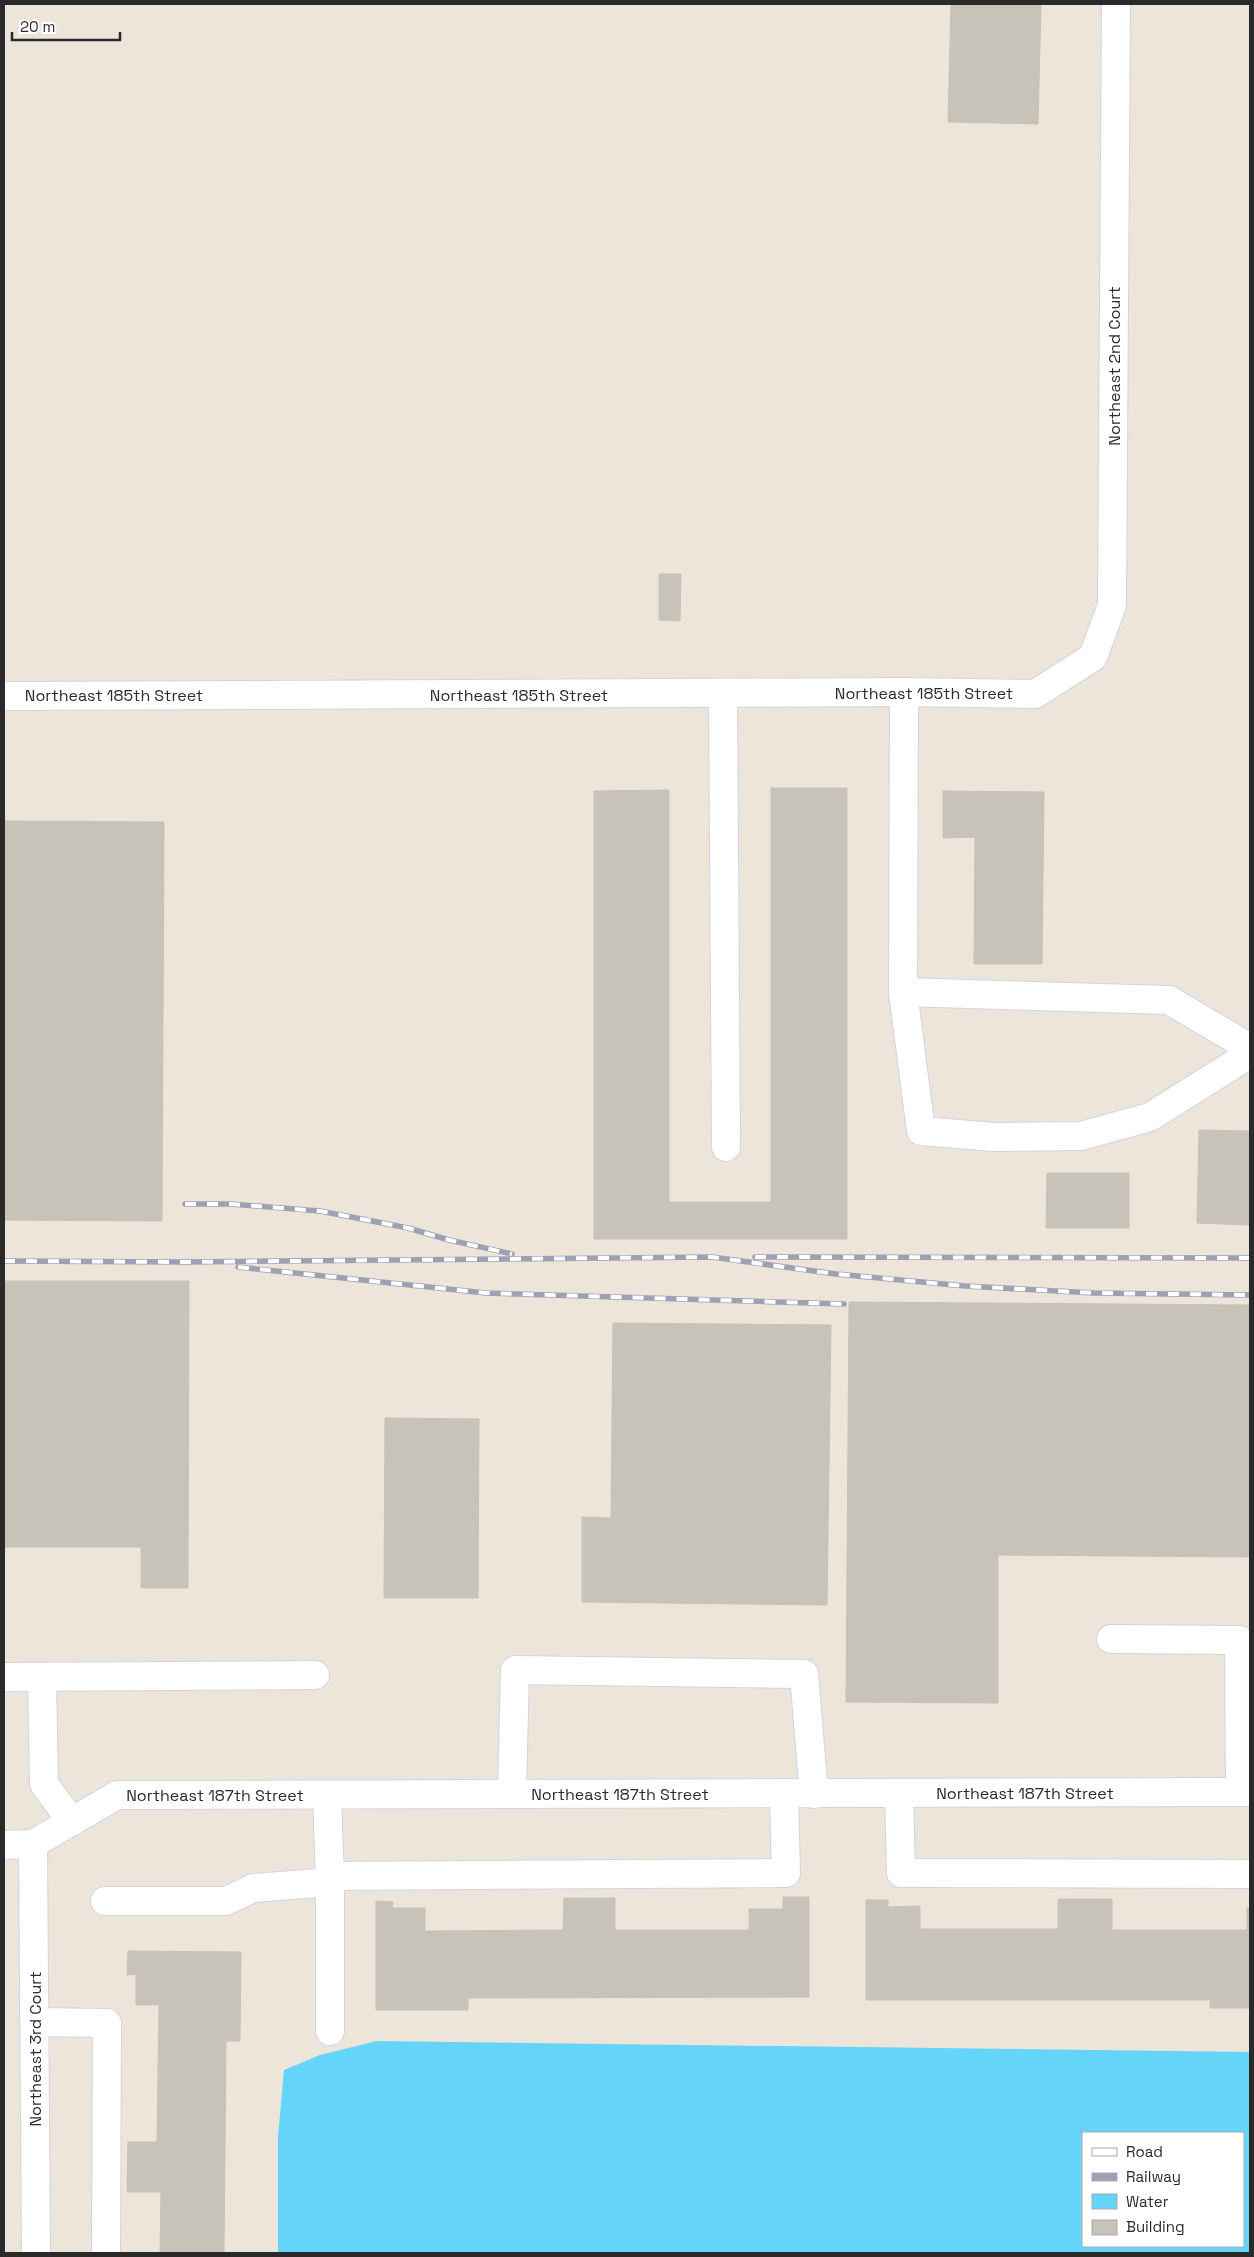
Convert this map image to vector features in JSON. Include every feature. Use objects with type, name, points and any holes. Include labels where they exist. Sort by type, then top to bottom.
[{"type":"street","name":"Northeast 2nd Court","points":[[1035,694],[1093,657],[1112,604],[1116,4]]},
{"type":"street","name":"Northeast 185th Street","points":[[4,696],[904,692],[1035,694]]},
{"type":"street","points":[[904,692],[903,992],[921,1131],[995,1137],[1081,1136],[1150,1117],[1250,1054]]},
{"type":"street","points":[[723,694],[726,1147]]},
{"type":"street","points":[[903,992],[1169,1000],[1250,1048]]},
{"type":"street","points":[[1111,1639],[1239,1640],[1245,1792]]},
{"type":"street","points":[[512,1794],[515,1670],[804,1674],[814,1794]]},
{"type":"street","points":[[4,1677],[315,1675]]},
{"type":"street","points":[[42,1677],[44,1784],[72,1822]]},
{"type":"street","name":"Northeast 187th Street","points":[[4,1845],[33,1844],[117,1795],[1245,1792]]},
{"type":"street","points":[[105,1902],[226,1901],[253,1888],[330,1879],[786,1873],[784,1793]]},
{"type":"street","points":[[899,1793],[901,1873],[1250,1874]]},
{"type":"street","points":[[328,1794],[330,2031]]},
{"type":"street","name":"Northeast 3rd Court","points":[[33,1844],[36,2253]]},
{"type":"street","points":[[35,2022],[107,2022],[106,2253]]},
{"type":"water","points":[[377,2041],[1250,2052],[1250,2253],[278,2253],[278,2137],[284,2070],[320,2055]]},
{"type":"building","points":[[951,4],[1041,4],[1038,124],[948,122]]},
{"type":"building","points":[[659,574],[681,574],[680,621],[659,620]]},
{"type":"building","points":[[771,788],[847,788],[847,1239],[594,1239],[594,791],[669,790],[669,1202],[771,1202]]},
{"type":"building","points":[[943,791],[1044,792],[1042,964],[974,964],[975,837],[943,838]]},
{"type":"building","points":[[4,821],[164,822],[162,1221],[4,1220]]},
{"type":"building","points":[[1199,1130],[1250,1131],[1249,1225],[1197,1223]]},
{"type":"building","points":[[1047,1173],[1129,1173],[1129,1228],[1046,1228]]},
{"type":"building","points":[[4,1281],[189,1281],[188,1588],[141,1588],[141,1547],[4,1547]]},
{"type":"building","points":[[849,1302],[1250,1305],[1250,1557],[998,1555],[998,1703],[846,1702]]},
{"type":"building","points":[[613,1323],[831,1325],[827,1605],[582,1602],[582,1517],[611,1518]]},
{"type":"building","points":[[385,1418],[479,1419],[478,1598],[384,1598]]},
{"type":"building","points":[[783,1897],[809,1897],[809,1997],[468,1998],[468,2010],[376,2010],[376,1901],[393,1902],[392,1908],[425,1908],[425,1931],[563,1930],[564,1898],[615,1898],[615,1930],[749,1930],[749,1909],[783,1909]]},
{"type":"building","points":[[1058,1899],[1112,1899],[1112,1930],[1247,1930],[1247,1908],[1250,1908],[1250,2008],[1210,2008],[1210,2000],[866,2000],[866,1900],[888,1900],[888,1907],[920,1906],[920,1929],[1058,1929]]},
{"type":"building","points":[[128,1951],[241,1952],[240,2041],[226,2041],[224,2253],[160,2253],[161,2192],[127,2192],[128,2142],[157,2142],[159,2005],[136,2005],[136,1974],[127,1975]]},
{"type":"railway","points":[[185,1204],[230,1204],[320,1211],[408,1228],[449,1240],[512,1254]]},
{"type":"railway","points":[[4,1261],[185,1262],[712,1257],[836,1274],[965,1286],[1094,1293],[1250,1295]]},
{"type":"railway","points":[[755,1257],[1250,1258]]},
{"type":"railway","points":[[238,1267],[486,1293],[844,1304]]}]
